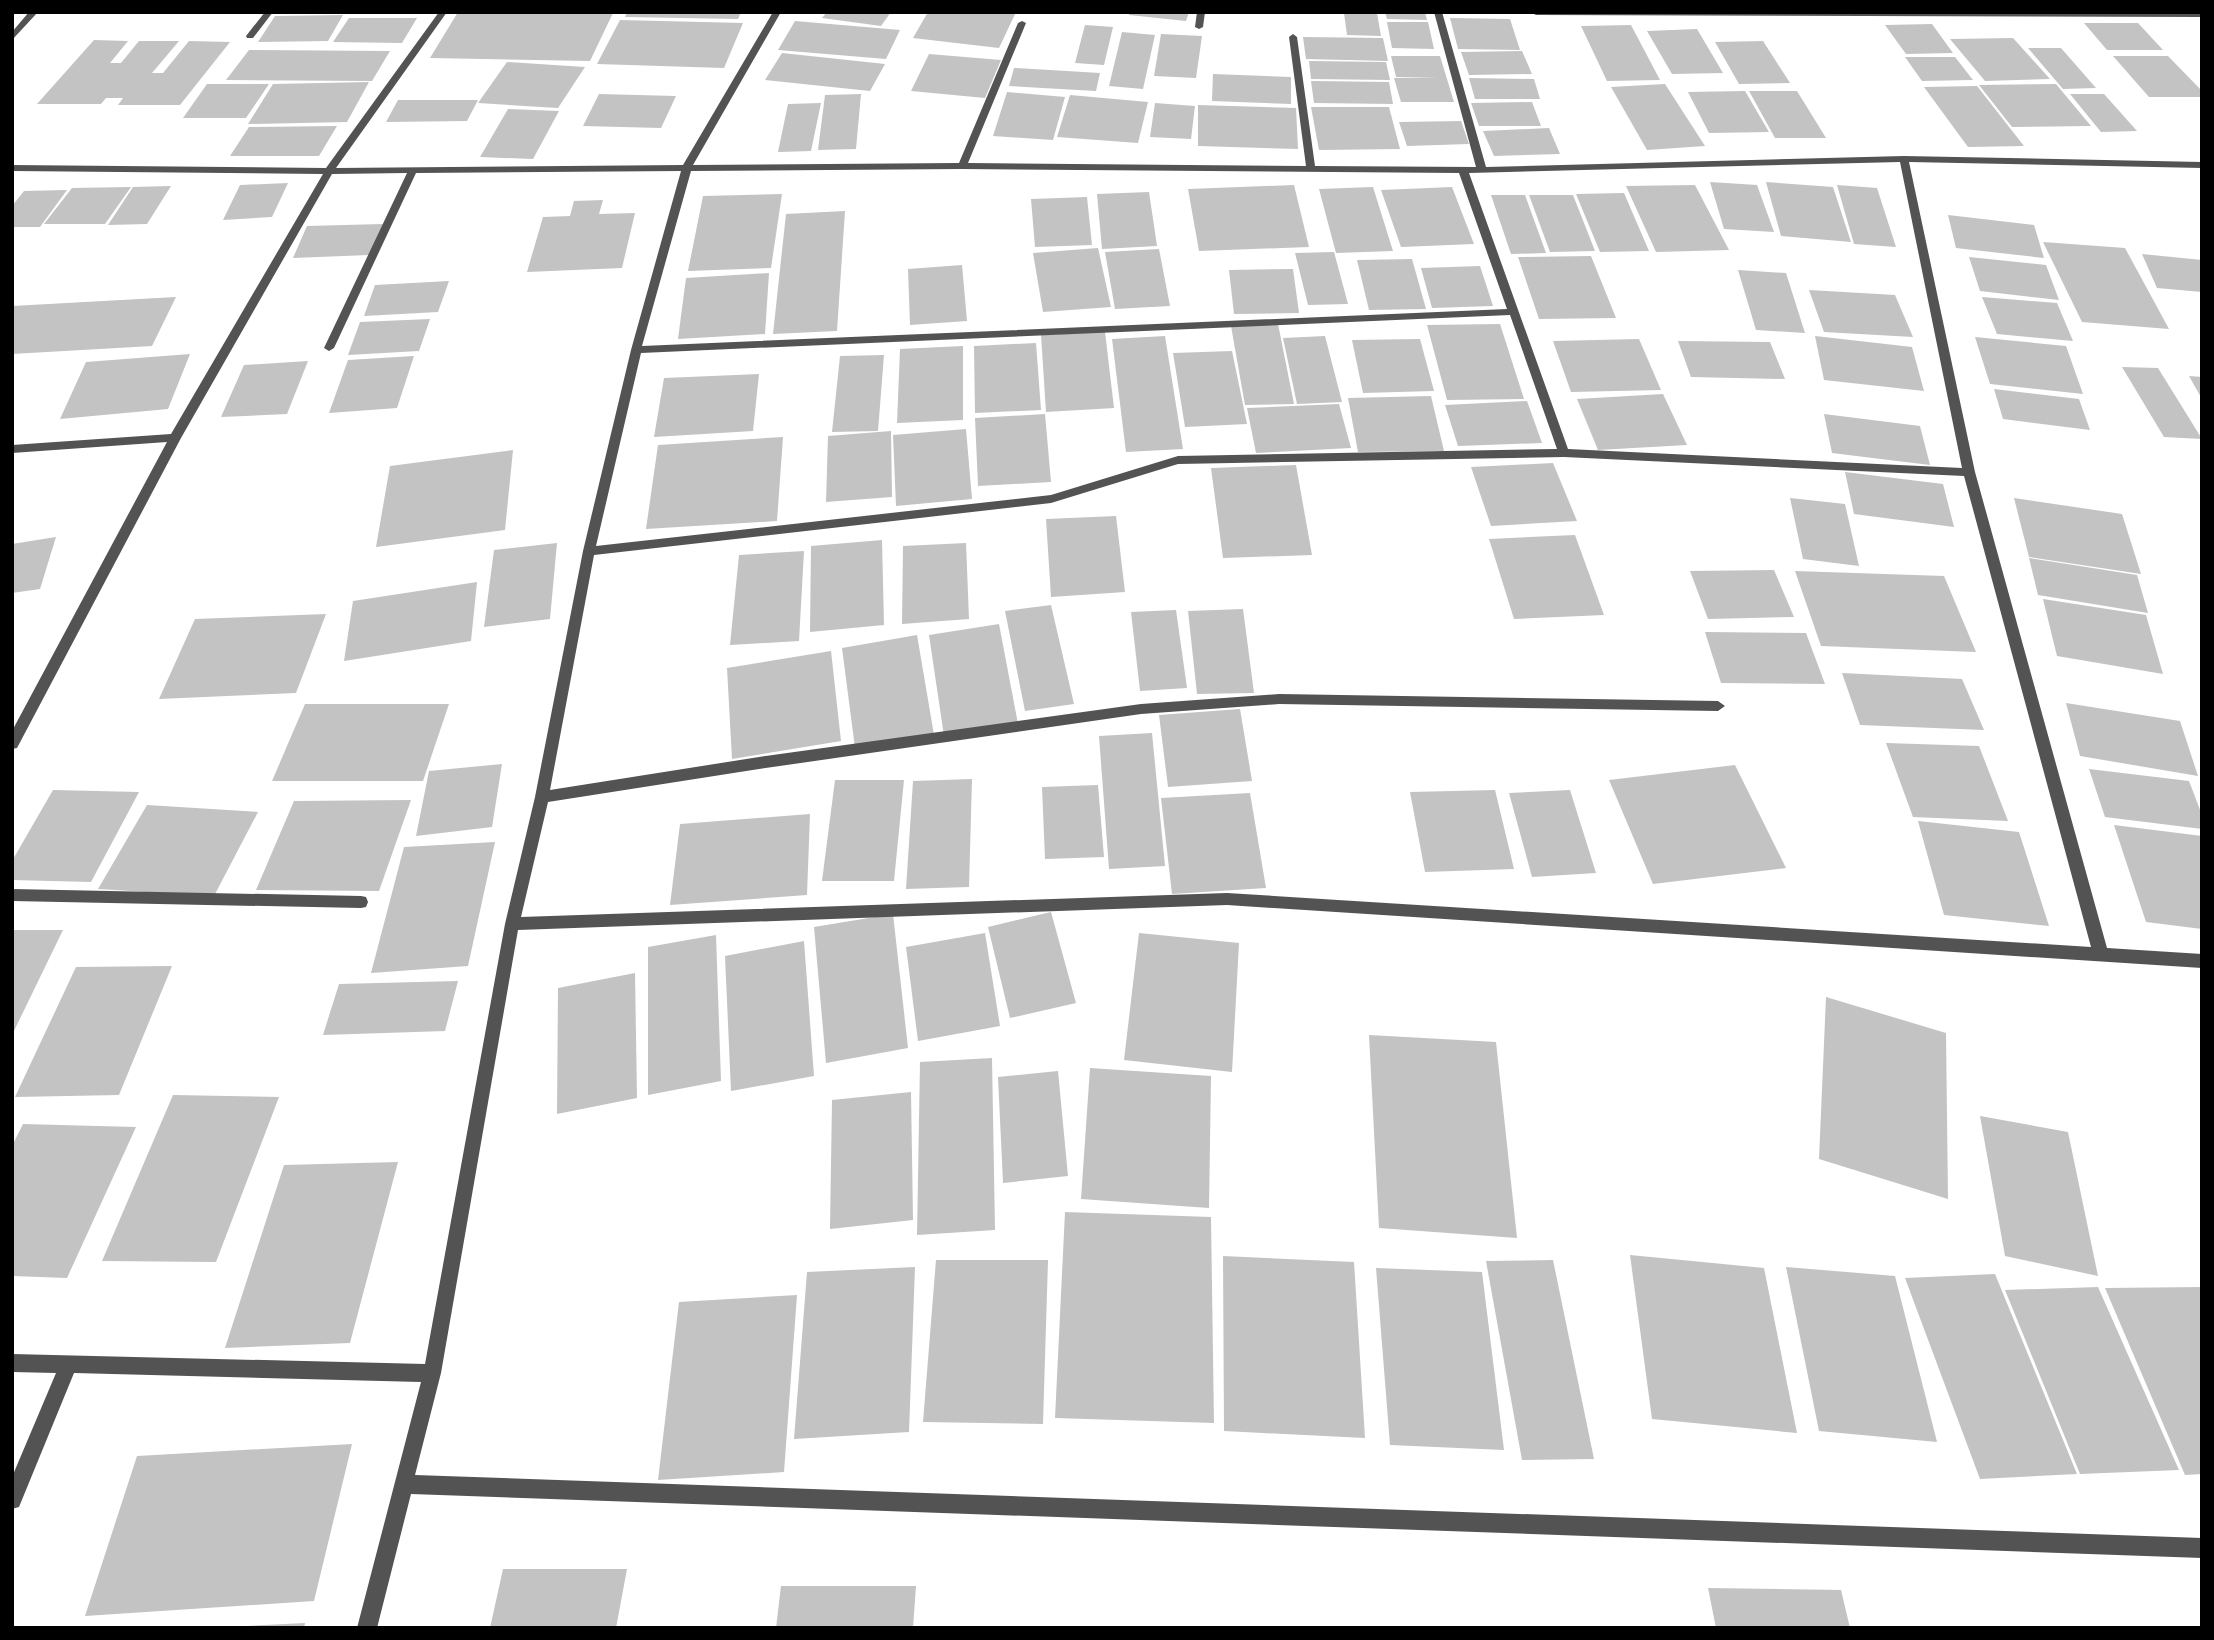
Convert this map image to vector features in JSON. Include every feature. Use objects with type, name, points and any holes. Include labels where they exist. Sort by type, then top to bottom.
[{"type":"street","points":[[12,38],[34,12]]},
{"type":"street","points":[[250,36],[269,12]]},
{"type":"street","points":[[12,744],[175,438],[328,171],[443,12]]},
{"type":"street","points":[[367,1628],[432,1373],[513,924],[542,797],[589,551],[636,351],[687,167],[777,12]]},
{"type":"street","points":[[1199,27],[1201,12]]},
{"type":"street","points":[[1438,12],[1482,170]]},
{"type":"street","points":[[1536,13],[2202,15]]},
{"type":"street","points":[[962,166],[1022,23]]},
{"type":"street","points":[[1293,37],[1311,169]]},
{"type":"street","points":[[12,168],[328,171],[962,166],[1482,170],[1903,159],[2202,165]]},
{"type":"street","points":[[1903,159],[1969,472],[2101,955]]},
{"type":"street","points":[[329,348],[413,170]]},
{"type":"street","points":[[1463,170],[1564,453]]},
{"type":"street","points":[[636,351],[1080,328],[1512,312]]},
{"type":"street","points":[[12,449],[175,438]]},
{"type":"street","points":[[589,551],[1051,499],[1178,460],[1564,453],[1969,472]]},
{"type":"street","points":[[542,797],[759,762],[1141,709],[1279,699],[1718,706]]},
{"type":"street","points":[[12,895],[361,902]]},
{"type":"street","points":[[513,924],[1227,899],[2202,961]]},
{"type":"street","points":[[12,1363],[432,1373]]},
{"type":"street","points":[[12,1500],[68,1366]]},
{"type":"street","points":[[404,1484],[2202,1548]]},
{"type":"building","points":[[458,12],[613,13],[590,61],[430,58]]},
{"type":"building","points":[[627,12],[741,12],[738,19],[625,17]]},
{"type":"building","points":[[827,12],[891,12],[881,26],[822,18]]},
{"type":"building","points":[[928,12],[1016,12],[999,48],[913,38]]},
{"type":"building","points":[[1130,12],[1189,12],[1186,21],[1129,15]]},
{"type":"building","points":[[1385,12],[1425,12],[1427,20],[1387,19]]},
{"type":"building","points":[[1344,13],[1377,13],[1381,36],[1347,35]]},
{"type":"building","points":[[343,15],[328,41],[258,42],[275,16]]},
{"type":"building","points":[[349,18],[417,18],[402,43],[333,42]]},
{"type":"building","points":[[1450,18],[1510,19],[1520,50],[1458,49]]},
{"type":"building","points":[[620,20],[743,23],[724,68],[597,64]]},
{"type":"building","points":[[795,21],[900,30],[886,59],[778,50]]},
{"type":"building","points":[[1387,22],[1428,22],[1434,49],[1392,48]]},
{"type":"building","points":[[2084,23],[2138,23],[2163,50],[2107,50]]},
{"type":"building","points":[[1932,24],[1953,53],[1906,54],[1885,25]]},
{"type":"building","points":[[1085,25],[1113,27],[1104,65],[1075,63]]},
{"type":"building","points":[[1631,25],[1660,80],[1607,81],[1581,26]]},
{"type":"building","points":[[1697,29],[1723,73],[1672,74],[1647,31]]},
{"type":"building","points":[[1122,32],[1155,35],[1143,89],[1109,86]]},
{"type":"building","points":[[1161,34],[1202,36],[1196,78],[1154,76]]},
{"type":"building","points":[[1303,37],[1383,38],[1388,61],[1306,59]]},
{"type":"building","points":[[2013,38],[2050,79],[1985,81],[1950,39]]},
{"type":"building","points":[[94,40],[128,41],[110,63],[121,63],[139,41],[179,41],[152,73],[163,73],[189,41],[230,42],[180,105],[118,105],[123,98],[106,98],[101,104],[37,104]]},
{"type":"building","points":[[1763,41],[1790,83],[1739,84],[1715,42]]},
{"type":"building","points":[[2028,48],[2061,48],[2096,88],[2063,89]]},
{"type":"building","points":[[249,50],[390,51],[372,81],[226,80]]},
{"type":"building","points":[[1522,51],[1532,74],[1469,75],[1461,52]]},
{"type":"building","points":[[782,53],[885,64],[870,91],[765,80]]},
{"type":"building","points":[[929,54],[1001,60],[985,98],[911,91]]},
{"type":"building","points":[[1391,56],[1440,56],[1454,102],[1401,102],[1394,78],[1439,77],[1396,77]]},
{"type":"building","points":[[2113,56],[2168,56],[2202,91],[2202,97],[2149,97]]},
{"type":"building","points":[[1905,57],[1955,57],[1973,80],[1922,81]]},
{"type":"building","points":[[1309,61],[1386,62],[1390,80],[1311,79]]},
{"type":"building","points":[[507,62],[585,67],[558,108],[478,103]]},
{"type":"building","points":[[1014,68],[1100,73],[1096,91],[1009,86]]},
{"type":"building","points":[[1213,74],[1291,77],[1291,104],[1212,101]]},
{"type":"building","points":[[1469,78],[1534,79],[1540,99],[1475,99]]},
{"type":"building","points":[[1311,81],[1389,82],[1393,104],[1314,103]]},
{"type":"building","points":[[369,82],[347,122],[248,124],[273,84]]},
{"type":"building","points":[[207,84],[269,84],[246,118],[183,118]]},
{"type":"building","points":[[1665,84],[1705,146],[1647,150],[1611,87]]},
{"type":"building","points":[[2056,84],[2091,126],[2012,127],[1979,85]]},
{"type":"building","points":[[1977,86],[2024,146],[1968,147],[1924,87]]},
{"type":"building","points":[[1745,91],[1769,132],[1709,133],[1688,92]]},
{"type":"building","points":[[1749,91],[1797,91],[1826,138],[1775,138]]},
{"type":"building","points":[[1007,92],[1065,97],[1053,140],[993,136]]},
{"type":"building","points":[[599,94],[676,96],[661,128],[583,126]]},
{"type":"building","points":[[861,94],[856,149],[818,150],[825,95]]},
{"type":"building","points":[[2070,94],[2104,94],[2137,131],[2101,132]]},
{"type":"building","points":[[1070,95],[1148,102],[1138,143],[1057,137]]},
{"type":"building","points":[[398,100],[478,100],[467,121],[386,122]]},
{"type":"building","points":[[1532,102],[1541,126],[1479,126],[1471,103]]},
{"type":"building","points":[[821,103],[811,151],[778,152],[788,104]]},
{"type":"building","points":[[1155,103],[1195,106],[1191,139],[1150,137]]},
{"type":"building","points":[[1198,105],[1296,108],[1298,149],[1198,146]]},
{"type":"building","points":[[1311,107],[1389,107],[1400,149],[1319,150]]},
{"type":"building","points":[[508,109],[559,111],[533,159],[480,157]]},
{"type":"building","points":[[1461,121],[1469,144],[1407,146],[1399,122]]},
{"type":"building","points":[[337,126],[319,156],[230,156],[249,127]]},
{"type":"building","points":[[1549,128],[1560,154],[1494,156],[1483,131]]},
{"type":"building","points":[[1710,182],[1757,185],[1774,232],[1724,229]]},
{"type":"building","points":[[1766,182],[1833,187],[1851,242],[1781,236]]},
{"type":"building","points":[[288,183],[272,217],[223,220],[240,185]]},
{"type":"building","points":[[1294,185],[1309,247],[1199,251],[1188,189]]},
{"type":"building","points":[[1695,185],[1729,250],[1656,252],[1626,186]]},
{"type":"building","points":[[1837,185],[1877,188],[1896,247],[1854,244]]},
{"type":"building","points":[[171,186],[147,224],[108,225],[133,187]]},
{"type":"building","points":[[131,187],[105,224],[44,224],[72,188]]},
{"type":"building","points":[[1373,187],[1393,251],[1336,253],[1319,189]]},
{"type":"building","points":[[1452,187],[1474,244],[1401,247],[1381,190]]},
{"type":"building","points":[[67,190],[40,227],[12,227],[12,206],[24,191]]},
{"type":"building","points":[[1149,192],[1157,246],[1102,249],[1097,194]]},
{"type":"building","points":[[1624,193],[1649,251],[1600,252],[1576,194]]},
{"type":"building","points":[[782,194],[771,268],[688,271],[703,196]]},
{"type":"building","points":[[1491,195],[1525,195],[1546,253],[1511,254]]},
{"type":"building","points":[[1529,195],[1573,195],[1595,251],[1550,252]]},
{"type":"building","points":[[1087,197],[1092,245],[1035,247],[1031,199]]},
{"type":"building","points":[[603,200],[599,214],[635,213],[622,268],[527,272],[543,217],[570,216],[574,201]]},
{"type":"building","points":[[845,211],[837,331],[773,334],[786,214]]},
{"type":"building","points":[[1948,215],[2034,225],[2044,258],[1956,248]]},
{"type":"building","points":[[383,224],[369,255],[293,258],[307,226]]},
{"type":"building","points":[[2043,242],[2125,248],[2169,329],[2082,322]]},
{"type":"building","points":[[1098,248],[1111,307],[1043,312],[1033,253]]},
{"type":"building","points":[[1159,249],[1170,306],[1115,309],[1105,252]]},
{"type":"building","points":[[1334,252],[1348,304],[1308,305],[1295,253]]},
{"type":"building","points":[[2142,254],[2202,260],[2202,292],[2157,288]]},
{"type":"building","points":[[1591,256],[1616,318],[1539,319],[1518,257]]},
{"type":"building","points":[[1969,257],[2046,265],[2059,300],[1980,291]]},
{"type":"building","points":[[1412,259],[1426,309],[1369,310],[1357,260]]},
{"type":"building","points":[[962,265],[967,321],[910,325],[908,269]]},
{"type":"building","points":[[1480,266],[1493,306],[1432,308],[1421,268]]},
{"type":"building","points":[[1293,269],[1299,313],[1234,314],[1229,270]]},
{"type":"building","points":[[1738,270],[1786,273],[1805,333],[1756,330]]},
{"type":"building","points":[[769,273],[765,334],[678,339],[686,278]]},
{"type":"building","points":[[449,281],[438,312],[364,316],[375,285]]},
{"type":"building","points":[[1809,290],[1895,295],[1913,337],[1824,332]]},
{"type":"building","points":[[176,297],[152,346],[12,354],[12,306]]},
{"type":"building","points":[[1982,297],[2057,303],[2073,341],[1997,334]]},
{"type":"building","points":[[430,319],[419,351],[348,355],[360,322]]},
{"type":"building","points":[[1278,324],[1294,404],[1245,405],[1231,326]]},
{"type":"building","points":[[1500,324],[1524,399],[1447,400],[1427,325]]},
{"type":"building","points":[[1105,332],[1114,408],[1046,412],[1041,335]]},
{"type":"building","points":[[1165,336],[1183,449],[1126,452],[1112,339]]},
{"type":"building","points":[[1325,336],[1342,402],[1297,404],[1283,338]]},
{"type":"building","points":[[1815,336],[1912,347],[1924,391],[1824,380]]},
{"type":"building","points":[[1975,337],[2066,346],[2083,394],[1990,384]]},
{"type":"building","points":[[1420,339],[1434,391],[1363,393],[1352,340]]},
{"type":"building","points":[[1639,339],[1661,390],[1571,392],[1553,341]]},
{"type":"building","points":[[1678,341],[1770,342],[1785,379],[1691,377]]},
{"type":"building","points":[[1036,343],[1041,410],[975,413],[974,346]]},
{"type":"building","points":[[963,346],[963,420],[897,423],[900,349]]},
{"type":"building","points":[[1232,351],[1247,424],[1185,427],[1173,353]]},
{"type":"building","points":[[190,354],[168,409],[60,419],[86,362]]},
{"type":"building","points":[[884,355],[878,431],[832,432],[840,356]]},
{"type":"building","points":[[414,356],[397,408],[329,413],[348,360]]},
{"type":"building","points":[[308,361],[287,414],[221,417],[244,365]]},
{"type":"building","points":[[2122,367],[2158,368],[2202,439],[2164,437]]},
{"type":"building","points":[[759,374],[753,431],[654,437],[664,378]]},
{"type":"building","points":[[2189,376],[2202,377],[2202,399]]},
{"type":"building","points":[[1994,389],[2079,399],[2090,430],[2003,419]]},
{"type":"building","points":[[1663,394],[1687,445],[1598,450],[1577,399]]},
{"type":"building","points":[[1431,396],[1444,451],[1358,452],[1348,398]]},
{"type":"building","points":[[1527,401],[1542,443],[1458,446],[1445,405]]},
{"type":"building","points":[[1339,404],[1351,448],[1256,453],[1247,408]]},
{"type":"building","points":[[1045,414],[1051,482],[978,486],[975,418]]},
{"type":"building","points":[[1824,414],[1920,426],[1930,465],[1832,453]]},
{"type":"building","points":[[966,429],[972,499],[896,506],[893,435]]},
{"type":"building","points":[[891,431],[892,497],[826,502],[828,436]]},
{"type":"building","points":[[783,437],[777,521],[646,529],[658,445]]},
{"type":"building","points":[[513,450],[505,530],[376,547],[390,466]]},
{"type":"building","points":[[1553,463],[1577,521],[1491,526],[1471,467]]},
{"type":"building","points":[[1296,465],[1312,555],[1223,558],[1211,468]]},
{"type":"building","points":[[1845,472],[1943,484],[1954,527],[1854,514]]},
{"type":"building","points":[[1790,498],[1845,504],[1859,566],[1803,559]]},
{"type":"building","points":[[2014,498],[2122,514],[2141,574],[2029,557]]},
{"type":"building","points":[[1116,516],[1125,592],[1051,597],[1046,519]]},
{"type":"building","points":[[1575,535],[1604,615],[1514,619],[1489,539]]},
{"type":"building","points":[[56,537],[40,589],[12,593],[12,544]]},
{"type":"building","points":[[882,540],[884,625],[810,632],[811,546]]},
{"type":"building","points":[[557,543],[550,619],[484,627],[494,550]]},
{"type":"building","points":[[966,543],[969,619],[902,624],[903,546]]},
{"type":"building","points":[[804,551],[799,641],[730,645],[739,555]]},
{"type":"building","points":[[2029,558],[2137,575],[2148,613],[2038,595]]},
{"type":"building","points":[[1774,570],[1794,617],[1708,619],[1690,571]]},
{"type":"building","points":[[1795,571],[1944,576],[1976,652],[1821,646]]},
{"type":"building","points":[[477,582],[471,641],[344,661],[353,601]]},
{"type":"building","points":[[2043,599],[2146,615],[2163,674],[2057,656]]},
{"type":"building","points":[[1051,605],[1074,704],[1025,711],[1005,611]]},
{"type":"building","points":[[1243,609],[1254,693],[1197,694],[1188,611]]},
{"type":"building","points":[[1176,610],[1187,688],[1140,691],[1131,612]]},
{"type":"building","points":[[326,614],[296,693],[159,699],[195,619]]},
{"type":"building","points":[[999,624],[1018,724],[944,736],[929,635]]},
{"type":"building","points":[[1705,632],[1806,633],[1825,684],[1721,683]]},
{"type":"building","points":[[917,635],[934,735],[855,748],[842,648]]},
{"type":"building","points":[[831,651],[841,741],[732,759],[727,668]]},
{"type":"building","points":[[1842,673],[1962,679],[1984,730],[1860,725]]},
{"type":"building","points":[[2066,703],[2180,721],[2198,776],[2080,756]]},
{"type":"building","points":[[305,704],[449,704],[423,781],[272,781]]},
{"type":"building","points":[[1240,709],[1252,781],[1168,787],[1159,715]]},
{"type":"building","points":[[1152,733],[1165,866],[1109,869],[1099,736]]},
{"type":"building","points":[[1886,743],[1979,746],[2008,821],[1913,817]]},
{"type":"building","points":[[502,764],[492,827],[416,836],[429,771]]},
{"type":"building","points":[[1735,765],[1786,868],[1653,884],[1609,780]]},
{"type":"building","points":[[2089,769],[2189,781],[2202,815],[2202,829],[2105,817]]},
{"type":"building","points":[[972,779],[969,887],[906,889],[913,781]]},
{"type":"building","points":[[835,780],[904,780],[894,881],[822,881]]},
{"type":"building","points":[[1098,785],[1104,857],[1045,859],[1042,787]]},
{"type":"building","points":[[53,790],[139,792],[91,882],[12,880],[12,861]]},
{"type":"building","points":[[1495,790],[1514,869],[1425,872],[1410,792]]},
{"type":"building","points":[[1570,790],[1596,873],[1532,877],[1509,793]]},
{"type":"building","points":[[1250,793],[1266,888],[1172,894],[1161,798]]},
{"type":"building","points":[[411,800],[379,891],[256,890],[294,801]]},
{"type":"building","points":[[147,805],[258,812],[214,896],[98,889]]},
{"type":"building","points":[[810,814],[807,895],[670,905],[680,824]]},
{"type":"building","points":[[1918,821],[2019,832],[2049,926],[1944,915]]},
{"type":"building","points":[[2114,825],[2202,836],[2202,929],[2146,922]]},
{"type":"building","points":[[495,842],[468,966],[371,973],[404,847]]},
{"type":"building","points":[[1051,912],[1076,1003],[1010,1018],[988,927]]},
{"type":"building","points":[[893,914],[908,1048],[826,1063],[814,927]]},
{"type":"building","points":[[12,930],[63,930],[12,1035]]},
{"type":"building","points":[[985,933],[1000,1026],[918,1041],[906,947]]},
{"type":"building","points":[[1139,933],[1239,943],[1232,1072],[1124,1060]]},
{"type":"building","points":[[716,935],[721,1081],[648,1095],[648,947]]},
{"type":"building","points":[[804,941],[814,1076],[731,1091],[725,956]]},
{"type":"building","points":[[172,966],[119,1095],[15,1097],[76,967]]},
{"type":"building","points":[[635,973],[637,1098],[557,1114],[558,988]]},
{"type":"building","points":[[458,981],[445,1031],[323,1035],[339,984]]},
{"type":"building","points":[[1826,997],[1946,1033],[1948,1199],[1819,1159]]},
{"type":"building","points":[[1369,1035],[1496,1042],[1517,1238],[1379,1228]]},
{"type":"building","points":[[992,1058],[995,1230],[917,1235],[920,1062]]},
{"type":"building","points":[[1090,1068],[1211,1076],[1209,1208],[1081,1199]]},
{"type":"building","points":[[1058,1071],[1068,1176],[1003,1183],[998,1077]]},
{"type":"building","points":[[911,1092],[913,1220],[830,1229],[832,1100]]},
{"type":"building","points":[[173,1095],[279,1097],[216,1262],[102,1261]]},
{"type":"building","points":[[1980,1116],[2068,1132],[2098,1276],[2005,1256]]},
{"type":"building","points":[[23,1124],[136,1127],[67,1278],[12,1276],[12,1146]]},
{"type":"building","points":[[398,1162],[350,1343],[225,1348],[284,1165]]},
{"type":"building","points":[[1065,1212],[1211,1217],[1214,1423],[1055,1418]]},
{"type":"building","points":[[1630,1255],[1764,1268],[1797,1433],[1652,1419]]},
{"type":"building","points":[[1223,1256],[1354,1262],[1365,1438],[1224,1431]]},
{"type":"building","points":[[936,1260],[1048,1260],[1043,1424],[923,1422]]},
{"type":"building","points":[[1553,1260],[1594,1459],[1522,1460],[1486,1261]]},
{"type":"building","points":[[915,1267],[909,1432],[794,1439],[807,1272]]},
{"type":"building","points":[[1786,1267],[1895,1276],[1937,1442],[1819,1431]]},
{"type":"building","points":[[1376,1268],[1482,1272],[1504,1450],[1390,1445]]},
{"type":"building","points":[[1995,1274],[2077,1474],[1980,1479],[1905,1278]]},
{"type":"building","points":[[2098,1287],[2179,1470],[2080,1474],[2005,1290]]},
{"type":"building","points":[[2202,1287],[2202,1474],[2185,1475],[2105,1288]]},
{"type":"building","points":[[797,1295],[784,1472],[658,1480],[679,1302]]},
{"type":"building","points":[[352,1444],[314,1601],[85,1616],[137,1456]]},
{"type":"building","points":[[503,1569],[627,1569],[616,1628],[490,1628]]},
{"type":"building","points":[[781,1586],[916,1586],[913,1628],[776,1628]]},
{"type":"building","points":[[1708,1588],[1841,1590],[1850,1628],[1716,1628]]},
{"type":"building","points":[[305,1623],[304,1628],[246,1628],[246,1626]]}]
